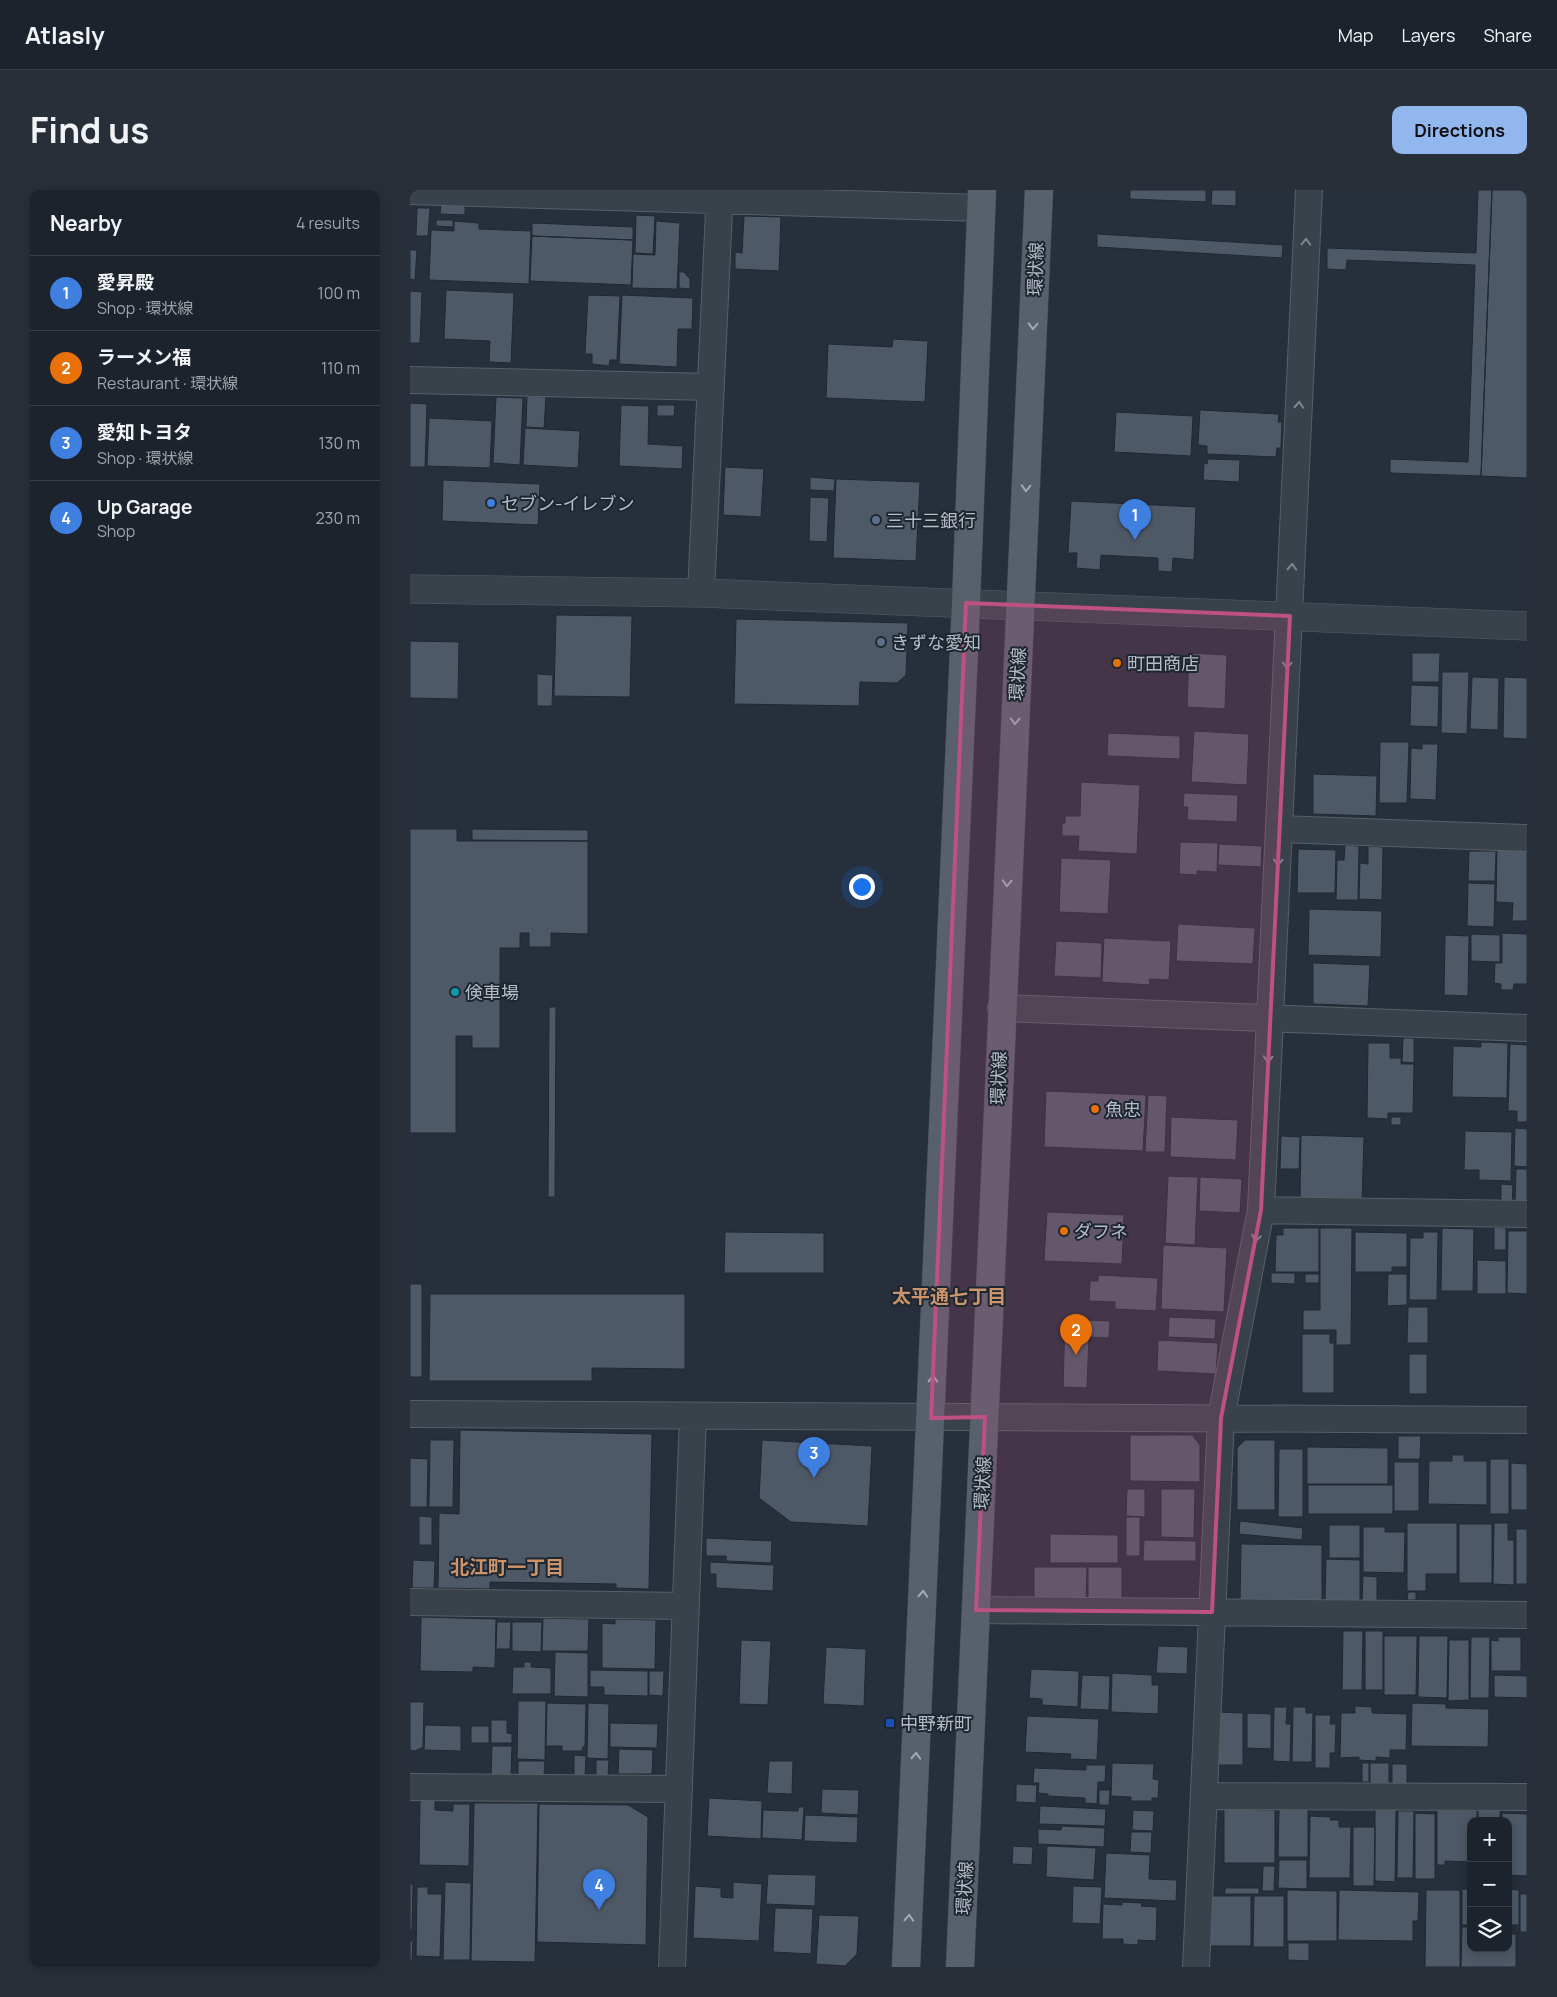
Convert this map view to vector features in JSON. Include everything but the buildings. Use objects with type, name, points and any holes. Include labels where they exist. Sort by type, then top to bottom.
[{"type":"main road","name":"環状線","points":[[960,1967],[1038,190]]},
{"type":"main road","points":[[906,1967],[982,199]]},
{"type":"street","points":[[1196,1967],[1221,1418],[1261,1210],[1309,190]]},
{"type":"street","points":[[410,191],[982,199]]},
{"type":"street","points":[[701,593],[720,195]]},
{"type":"street","points":[[410,380],[711,387]]},
{"type":"street","points":[[410,589],[701,593],[1527,626]]},
{"type":"street","points":[[1280,829],[1527,838]]},
{"type":"street","points":[[1001,1008],[1527,1028]]},
{"type":"street","points":[[1261,1210],[1527,1214]]},
{"type":"street","points":[[410,1414],[1527,1420]]},
{"type":"street","points":[[672,1967],[693,1416]]},
{"type":"street","points":[[410,1602],[686,1606]]},
{"type":"street","points":[[976,1610],[1527,1615]]},
{"type":"street","points":[[410,1787],[679,1789]]},
{"type":"street","points":[[1204,1796],[1527,1797]]},
{"type":"highlighted area","points":[[966,603],[1290,616],[1261,1210],[1221,1418],[1212,1612],[976,1610],[985,1417],[931,1418]]},
{"type":"place","name":"セブン-イレブン","points":[[491,503]]},
{"type":"place","name":"三十三銀行","points":[[876,520]]},
{"type":"place","name":"愛昇殿","points":[[1135,540]]},
{"type":"place","name":"きずな愛知","points":[[881,642]]},
{"type":"place","name":"町田商店","points":[[1117,663]]},
{"type":"place","name":"倹車場","points":[[455,992]]},
{"type":"place","name":"魚忠","points":[[1095,1109]]},
{"type":"place","name":"ダフネ","points":[[1064,1231]]},
{"type":"place","name":"ラーメン福","points":[[1076,1355]]},
{"type":"place","name":"愛知トヨタ","points":[[814,1478]]},
{"type":"place","name":"中野新町","points":[[890,1723]]},
{"type":"place","name":"Up Garage","points":[[599,1910]]},
{"type":"district","name":"太平通七丁目","points":[[949,1296]]},
{"type":"district","name":"北江町一丁目","points":[[507,1567]]}]
